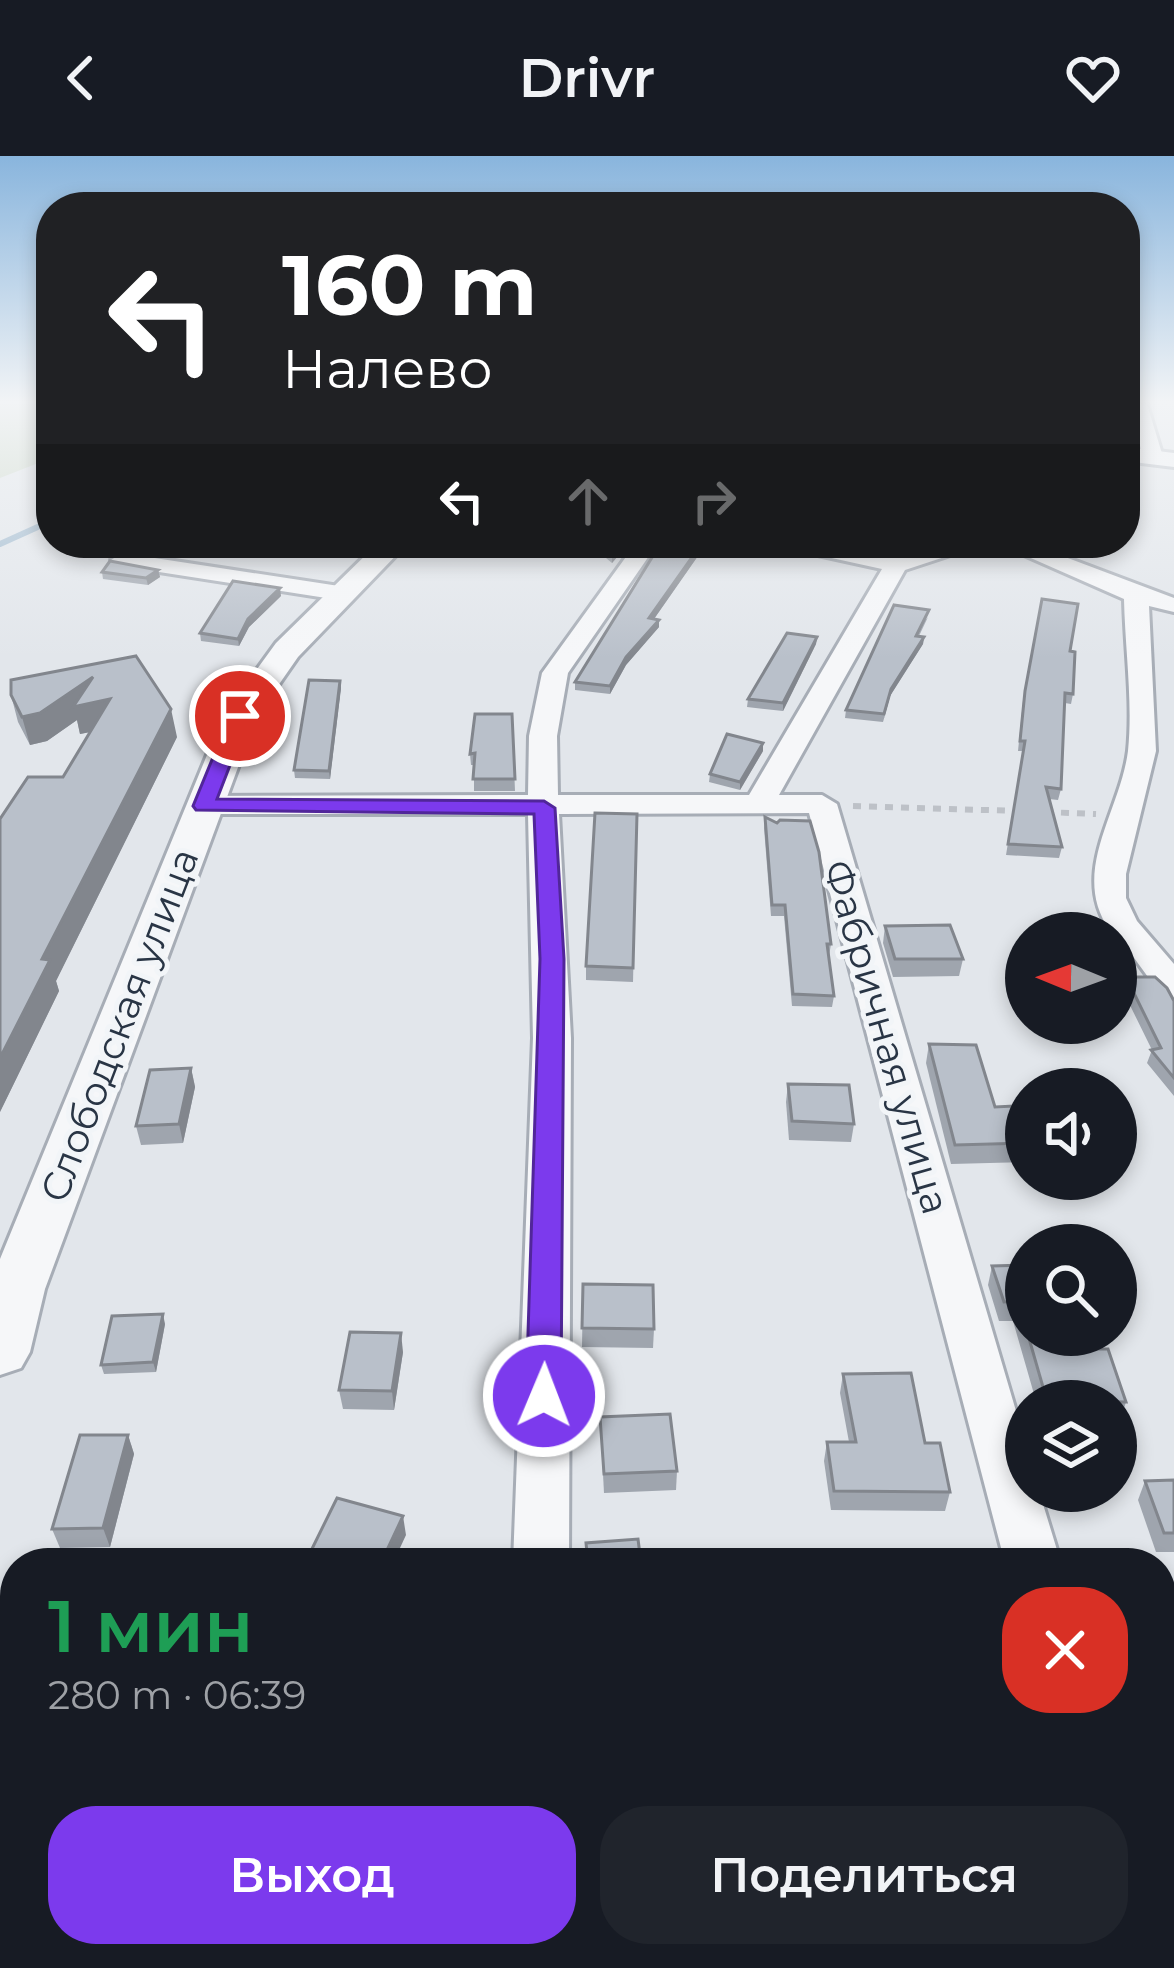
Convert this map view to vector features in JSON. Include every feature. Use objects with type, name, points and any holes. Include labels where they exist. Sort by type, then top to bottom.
[{"type":"street","name":"Слободская улица","points":[[0,1352],[16,1289],[240,716],[287,650],[378,558]]},
{"type":"street","points":[[541,1548],[552,959],[544,808],[547,695],[555,674],[636,558]]},
{"type":"street","points":[[864,558],[896,565],[921,558]]},
{"type":"street","points":[[1045,558],[1136,595],[1174,605]]},
{"type":"street","points":[[122,560],[339,593]]},
{"type":"street","points":[[758,805],[896,565]]},
{"type":"street","points":[[1136,595],[1142,751],[1109,874],[1109,898],[1122,924],[1174,987]]},
{"type":"street","points":[[204,806],[821,804]]},
{"type":"street","name":"Фабричная улица","points":[[821,804],[1029,1548]]},
{"type":"path","name":"Фабричная улица","points":[[821,804],[1125,815]]},
{"type":"building","points":[[652,558],[691,558],[649,618],[659,620],[626,657],[610,686],[575,682]]},
{"type":"building","points":[[110,561],[158,570],[146,578],[102,572]]},
{"type":"building","points":[[233,581],[280,588],[248,619],[238,639],[200,633]]},
{"type":"building","points":[[1042,599],[1078,604],[1070,651],[1075,652],[1073,694],[1065,693],[1061,789],[1046,787],[1062,847],[1008,844],[1025,741],[1020,741],[1025,691]]},
{"type":"building","points":[[894,605],[929,610],[916,636],[924,637],[891,689],[884,714],[846,710]]},
{"type":"building","points":[[787,633],[817,637],[783,703],[748,699]]},
{"type":"building","points":[[136,656],[171,709],[42,959],[50,960],[0,1058],[0,819],[28,777],[63,777],[110,699],[73,707],[93,677],[40,713],[22,717],[11,695],[11,680]]},
{"type":"building","points":[[309,680],[340,681],[329,771],[294,770]]},
{"type":"building","points":[[475,714],[512,714],[515,779],[473,779],[475,753],[470,754]]},
{"type":"building","points":[[727,734],[763,743],[740,782],[710,774]]},
{"type":"building","points":[[595,813],[637,814],[633,968],[586,966]]},
{"type":"building","points":[[765,817],[777,823],[810,821],[819,852],[834,996],[793,994],[785,905],[772,905]]},
{"type":"building","points":[[950,925],[963,959],[895,959],[885,926]]},
{"type":"building","points":[[1137,977],[1155,977],[1174,1001],[1174,1078],[1151,1050],[1161,1048],[1137,999]]},
{"type":"building","points":[[929,1044],[976,1045],[995,1107],[1005,1106],[1005,1144],[955,1145]]},
{"type":"building","points":[[191,1068],[179,1124],[136,1126],[150,1070]]},
{"type":"building","points":[[788,1084],[849,1085],[854,1124],[792,1121]]},
{"type":"building","points":[[992,1266],[1005,1266],[1005,1302],[1004,1302]]},
{"type":"building","points":[[583,1284],[653,1285],[654,1329],[582,1328]]},
{"type":"building","points":[[163,1314],[153,1362],[101,1365],[112,1316]]},
{"type":"building","points":[[350,1332],[401,1333],[392,1391],[339,1390]]},
{"type":"building","points":[[1034,1356],[1110,1356],[1119,1380],[1041,1380]]},
{"type":"building","points":[[911,1373],[925,1443],[940,1443],[950,1492],[834,1491],[827,1442],[856,1442],[843,1374]]},
{"type":"building","points":[[670,1414],[677,1471],[604,1474],[600,1417]]},
{"type":"building","points":[[80,1435],[128,1435],[103,1528],[52,1529]]},
{"type":"building","points":[[1174,1480],[1174,1533],[1164,1533],[1145,1481]]},
{"type":"building","points":[[337,1498],[403,1516],[388,1548],[312,1548]]},
{"type":"building","points":[[638,1539],[639,1548],[586,1548],[586,1543]]},
{"type":"waterway","points":[[0,544],[36,528]]},
{"type":"route","points":[[240,716],[204,806],[544,808],[552,959],[544,1396]]}]
